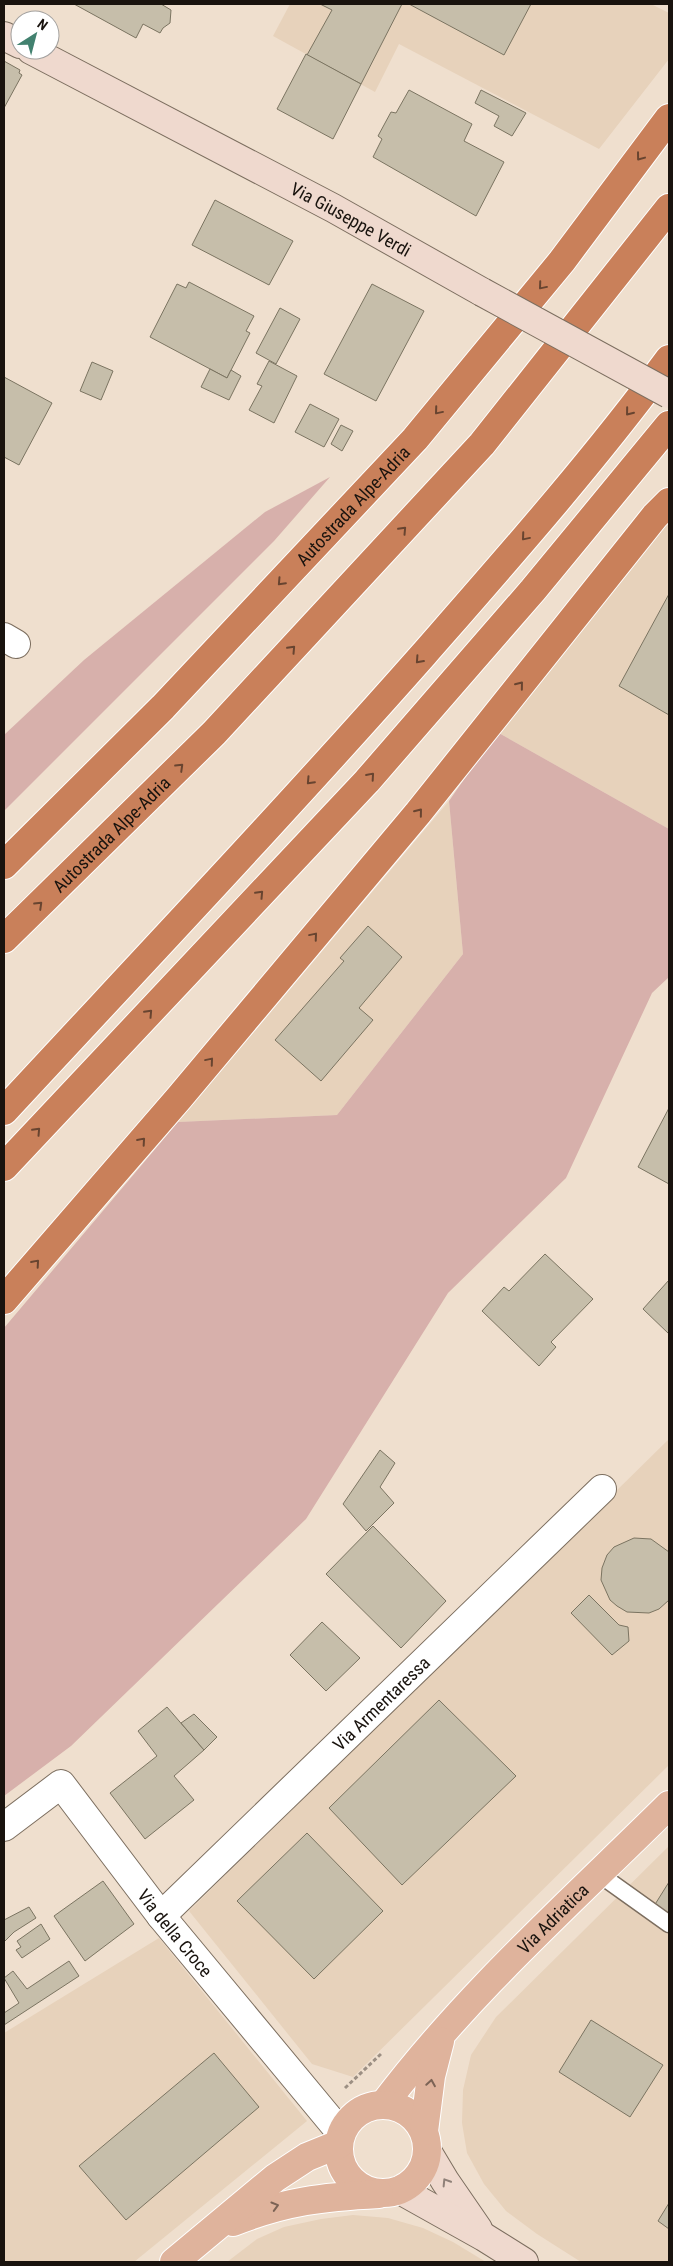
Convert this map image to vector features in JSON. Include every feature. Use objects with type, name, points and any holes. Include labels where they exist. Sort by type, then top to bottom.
[{"type":"highway","name":"Autostrada Alpe-Adria","points":[[4,865],[164,707],[415,439],[562,261],[669,118]]},
{"type":"highway","name":"Autostrada Alpe-Adria","points":[[4,939],[214,733],[482,444],[669,208]]},
{"type":"highway","points":[[4,1111],[331,759],[452,622],[625,418],[669,360]]},
{"type":"highway","points":[[4,1167],[367,781],[533,590],[669,425]]},
{"type":"highway","points":[[4,1300],[178,1098],[405,828],[655,516],[669,502]]},
{"type":"main road","name":"Via Giuseppe Verdi","points":[[50,60],[333,208],[669,394]]},
{"type":"main road","name":"Via Adriatica","points":[[384,2104],[503,1966],[669,1805]]},
{"type":"main road","name":"Via Adriatica","points":[[391,2192],[411,2183],[425,2163],[432,2076],[442,2035]]},
{"type":"main road","points":[[484,2237],[445,2182],[426,2141],[408,2112],[397,2106],[384,2104],[371,2106],[358,2112],[348,2121],[340,2138],[340,2159],[345,2172],[355,2183],[368,2190],[391,2192],[484,2237],[524,2262]]},
{"type":"main road","points":[[174,2262],[275,2178],[340,2138]]},
{"type":"main road","points":[[213,2230],[262,2210],[288,2203],[314,2198],[391,2192]]},
{"type":"street","name":"Via Armentaressa","points":[[161,1916],[602,1489]]},
{"type":"street","name":"Via della Croce","points":[[4,1827],[61,1784],[161,1916],[340,2138]]},
{"type":"lane","points":[[599,1874],[669,1924]]},
{"type":"shaded area","points":[[290,4],[651,4],[669,13],[669,59],[599,149],[399,44],[375,92],[273,36]]},
{"type":"shaded area","points":[[330,477],[274,541],[4,811],[4,735],[84,660],[265,512]]},
{"type":"shaded area","points":[[669,520],[669,829],[497,732]]},
{"type":"shaded area","points":[[497,732],[669,829],[669,977],[652,993],[566,1178],[448,1293],[306,1519],[71,1746],[4,1796],[4,1328],[178,1122],[337,1115],[463,954],[449,801]]},
{"type":"shaded area","points":[[449,801],[463,954],[337,1115],[178,1122]]},
{"type":"shaded area","points":[[669,1439],[669,1765],[353,2077],[312,2064],[189,1911]]},
{"type":"shaded area","points":[[669,1846],[669,2262],[581,2262],[537,2234],[506,2211],[484,2184],[467,2153],[462,2123],[463,2090],[471,2055],[496,2017]]},
{"type":"shaded area","points":[[159,1938],[307,2121],[134,2262],[4,2262],[4,2033]]},
{"type":"shaded area","points":[[353,2215],[388,2218],[423,2228],[453,2242],[486,2262],[227,2262],[257,2239],[284,2227],[321,2219]]},
{"type":"building","points":[[74,4],[161,4],[171,10],[170,23],[160,33],[143,24],[136,38]]},
{"type":"building","points":[[320,4],[402,4],[361,84],[307,55],[332,10]]},
{"type":"building","points":[[409,4],[531,4],[504,55]]},
{"type":"building","points":[[306,54],[361,84],[333,139],[277,109]]},
{"type":"building","points":[[4,61],[20,70],[19,73],[22,75],[4,108]]},
{"type":"building","points":[[409,90],[472,124],[464,141],[504,162],[476,216],[373,157],[382,139],[378,136],[391,112],[396,113]]},
{"type":"building","points":[[481,90],[526,113],[512,136],[494,126],[499,116],[475,103]]},
{"type":"building","points":[[215,200],[293,241],[269,285],[192,245]]},
{"type":"building","points":[[189,282],[254,316],[246,331],[250,333],[227,378],[150,337],[177,284],[186,288]]},
{"type":"building","points":[[372,284],[424,311],[376,401],[324,374]]},
{"type":"building","points":[[280,308],[300,319],[276,364],[256,353]]},
{"type":"building","points":[[269,361],[297,376],[274,423],[249,410],[262,386],[257,384]]},
{"type":"building","points":[[92,362],[113,371],[101,400],[80,391]]},
{"type":"building","points":[[210,369],[227,378],[231,370],[241,376],[229,400],[201,387]]},
{"type":"building","points":[[4,377],[52,403],[19,465],[4,457]]},
{"type":"building","points":[[310,404],[339,419],[324,447],[295,432]]},
{"type":"building","points":[[341,425],[353,431],[342,451],[331,444]]},
{"type":"building","points":[[669,594],[669,715],[619,686]]},
{"type":"building","points":[[368,926],[402,957],[359,1008],[373,1020],[321,1081],[275,1040],[344,961],[340,958]]},
{"type":"building","points":[[669,1108],[669,1184],[638,1167]]},
{"type":"building","points":[[545,1254],[593,1299],[551,1342],[556,1347],[539,1366],[482,1311],[504,1287],[509,1291]]},
{"type":"building","points":[[669,1280],[669,1334],[643,1309]]},
{"type":"building","points":[[380,1450],[395,1463],[380,1487],[394,1503],[366,1531],[343,1504]]},
{"type":"building","points":[[373,1526],[446,1601],[401,1648],[326,1574]]},
{"type":"building","points":[[634,1538],[651,1539],[669,1552],[669,1600],[659,1609],[649,1613],[627,1612],[617,1606],[610,1600],[601,1580],[602,1568],[607,1555],[614,1547]]},
{"type":"building","points":[[589,1595],[619,1625],[628,1627],[629,1641],[612,1655],[571,1613]]},
{"type":"building","points":[[322,1622],[360,1658],[326,1691],[290,1655]]},
{"type":"building","points":[[439,1700],[516,1776],[402,1885],[329,1808]]},
{"type":"building","points":[[167,1707],[204,1750],[174,1776],[194,1800],[145,1839],[110,1793],[157,1756],[138,1731]]},
{"type":"building","points":[[194,1714],[217,1737],[204,1750],[181,1723]]},
{"type":"building","points":[[307,1833],[383,1911],[314,1979],[237,1901]]},
{"type":"building","points":[[103,1881],[134,1924],[85,1961],[54,1916]]},
{"type":"building","points":[[669,1882],[669,1916],[654,1906]]},
{"type":"building","points":[[29,1907],[36,1918],[14,1932],[4,1942],[4,1920]]},
{"type":"building","points":[[41,1924],[50,1939],[22,1958],[16,1950],[21,1947],[17,1941]]},
{"type":"building","points":[[69,1961],[79,1976],[4,2025],[4,2013],[19,2003],[4,1978],[13,1971],[27,1989]]},
{"type":"building","points":[[591,2020],[663,2065],[630,2117],[559,2072]]},
{"type":"building","points":[[214,2053],[259,2107],[126,2220],[79,2166]]},
{"type":"building","points":[[669,2203],[669,2229],[658,2221]]}]
